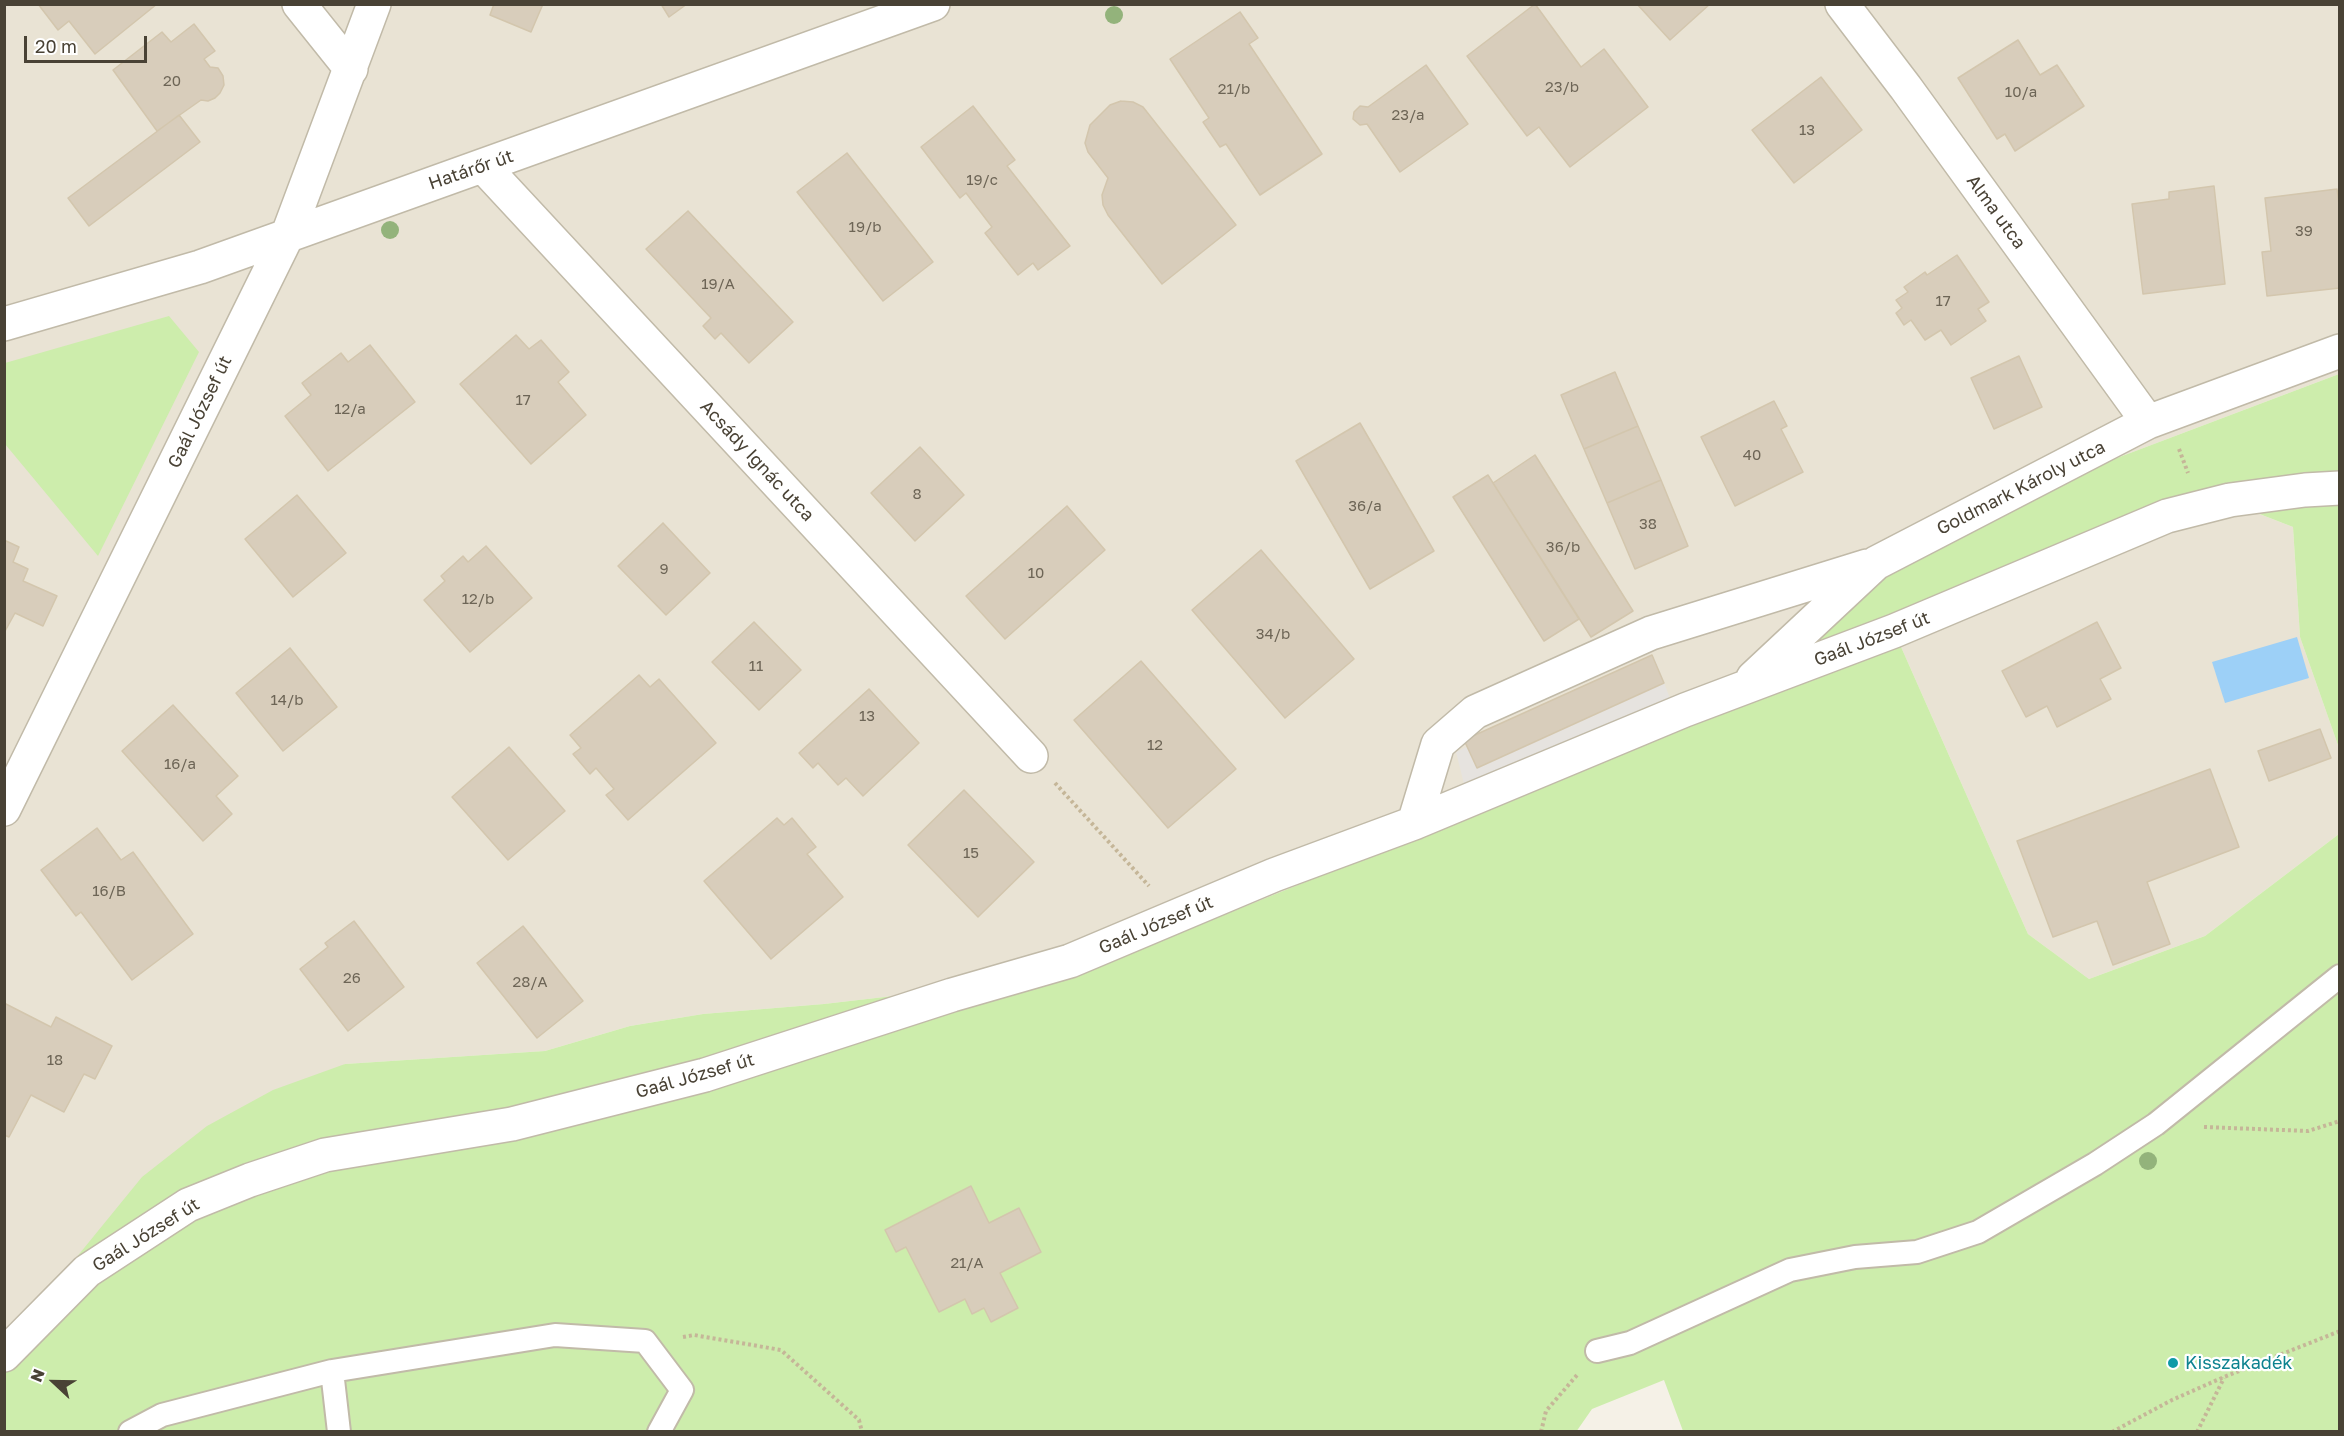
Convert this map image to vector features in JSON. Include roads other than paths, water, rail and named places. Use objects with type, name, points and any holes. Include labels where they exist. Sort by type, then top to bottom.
[{"type":"street","points":[[299,4],[351,69]]},
{"type":"street","name":"Gaál József út","points":[[4,809],[288,234],[374,4]]},
{"type":"street","name":"Határőr út","points":[[4,324],[200,267],[933,4]]},
{"type":"street","name":"Alma utca","points":[[1842,4],[1906,88],[2148,422]]},
{"type":"street","name":"Acsády Ignác utca","points":[[483,166],[1031,756]]},
{"type":"street","name":"Goldmark Károly utca","points":[[1741,689],[1876,563],[2148,422],[2340,351]]},
{"type":"street","name":"Gaál József út","points":[[4,1355],[87,1271],[188,1205],[250,1180],[325,1155],[512,1124],[705,1075],[952,995],[1070,961],[1274,875],[1414,823],[1685,710],[1894,631],[2167,516],[2230,500],[2305,490],[2340,488]]},
{"type":"street","points":[[1414,823],[1438,744],[1475,712],[1651,633],[1876,563]]},
{"type":"lane","points":[[1597,1351],[1630,1342],[1714,1306],[1790,1269],[1855,1257],[1917,1252],[1978,1232],[2095,1164],[2156,1124],[2340,976]]},
{"type":"lane","points":[[130,1431],[162,1415],[332,1371],[555,1335],[645,1341],[682,1390],[659,1431]]},
{"type":"lane","points":[[332,1371],[339,1431]]},
{"type":"water","points":[[2297,637],[2309,678],[2225,703],[2212,662]]},
{"type":"place","name":"Kisszakadék","points":[[2173,1363]]}]
